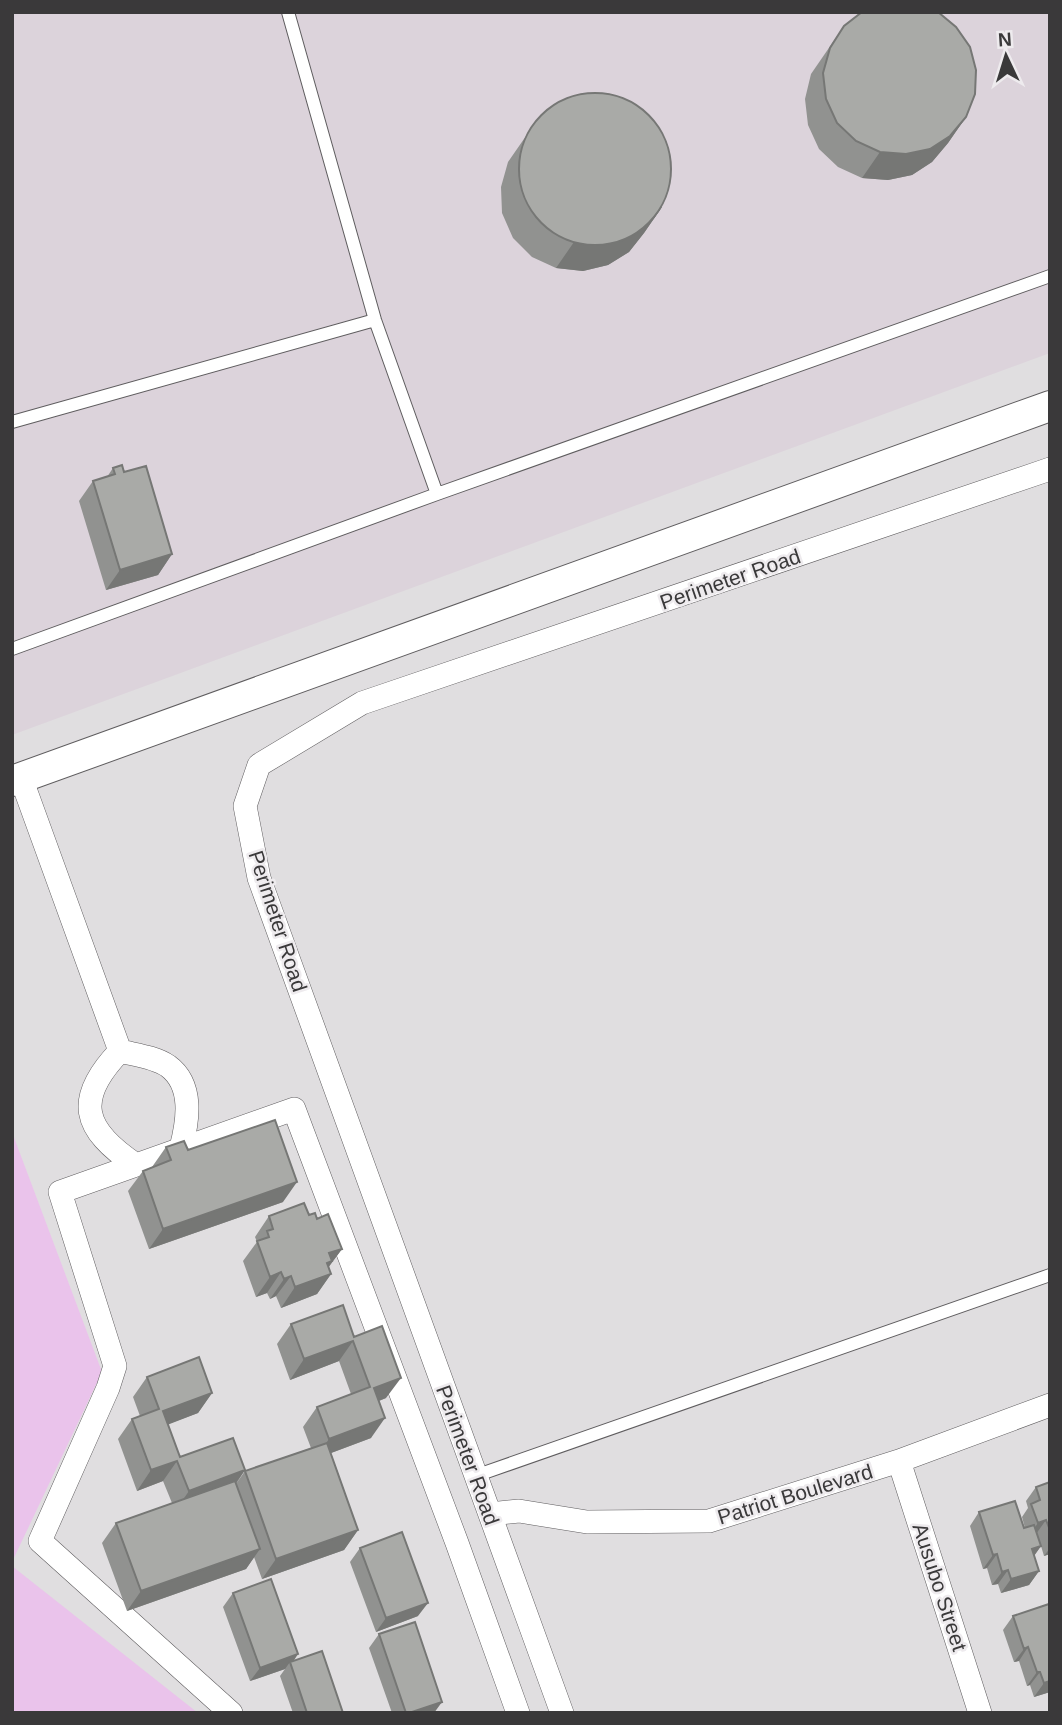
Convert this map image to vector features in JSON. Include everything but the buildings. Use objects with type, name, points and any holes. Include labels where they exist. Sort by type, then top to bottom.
[{"type":"street","points":[[120,1051],[17,779],[1050,406]]},
{"type":"street","name":"Perimeter Road","points":[[562,1713],[259,878],[245,806],[259,765],[362,703],[1050,469]]},
{"type":"street","points":[[120,1051],[159,1062],[176,1075],[187,1098],[187,1125],[181,1148]]},
{"type":"street","points":[[120,1051],[98,1078],[90,1098],[91,1115],[105,1142],[136,1165]]},
{"type":"street","points":[[231,1713],[40,1541],[108,1388],[115,1366],[60,1192],[294,1109],[519,1713]]},
{"type":"street","name":"Patriot Boulevard","points":[[489,1514],[519,1511],[587,1522],[709,1521],[899,1461],[1050,1405]]},
{"type":"street","name":"Ausubo Street","points":[[899,1461],[980,1713]]},
{"type":"lane","points":[[288,12],[375,320],[437,494]]},
{"type":"lane","points":[[12,649],[437,494],[1050,276]]},
{"type":"lane","points":[[12,422],[375,320]]},
{"type":"lane","points":[[475,1476],[1050,1275]]},
{"type":"shaded area","points":[[12,12],[1050,12],[1050,353],[12,735]]},
{"type":"shaded area","points":[[12,1132],[102,1372],[12,1562]]},
{"type":"shaded area","points":[[12,1566],[198,1713],[12,1713]]}]
